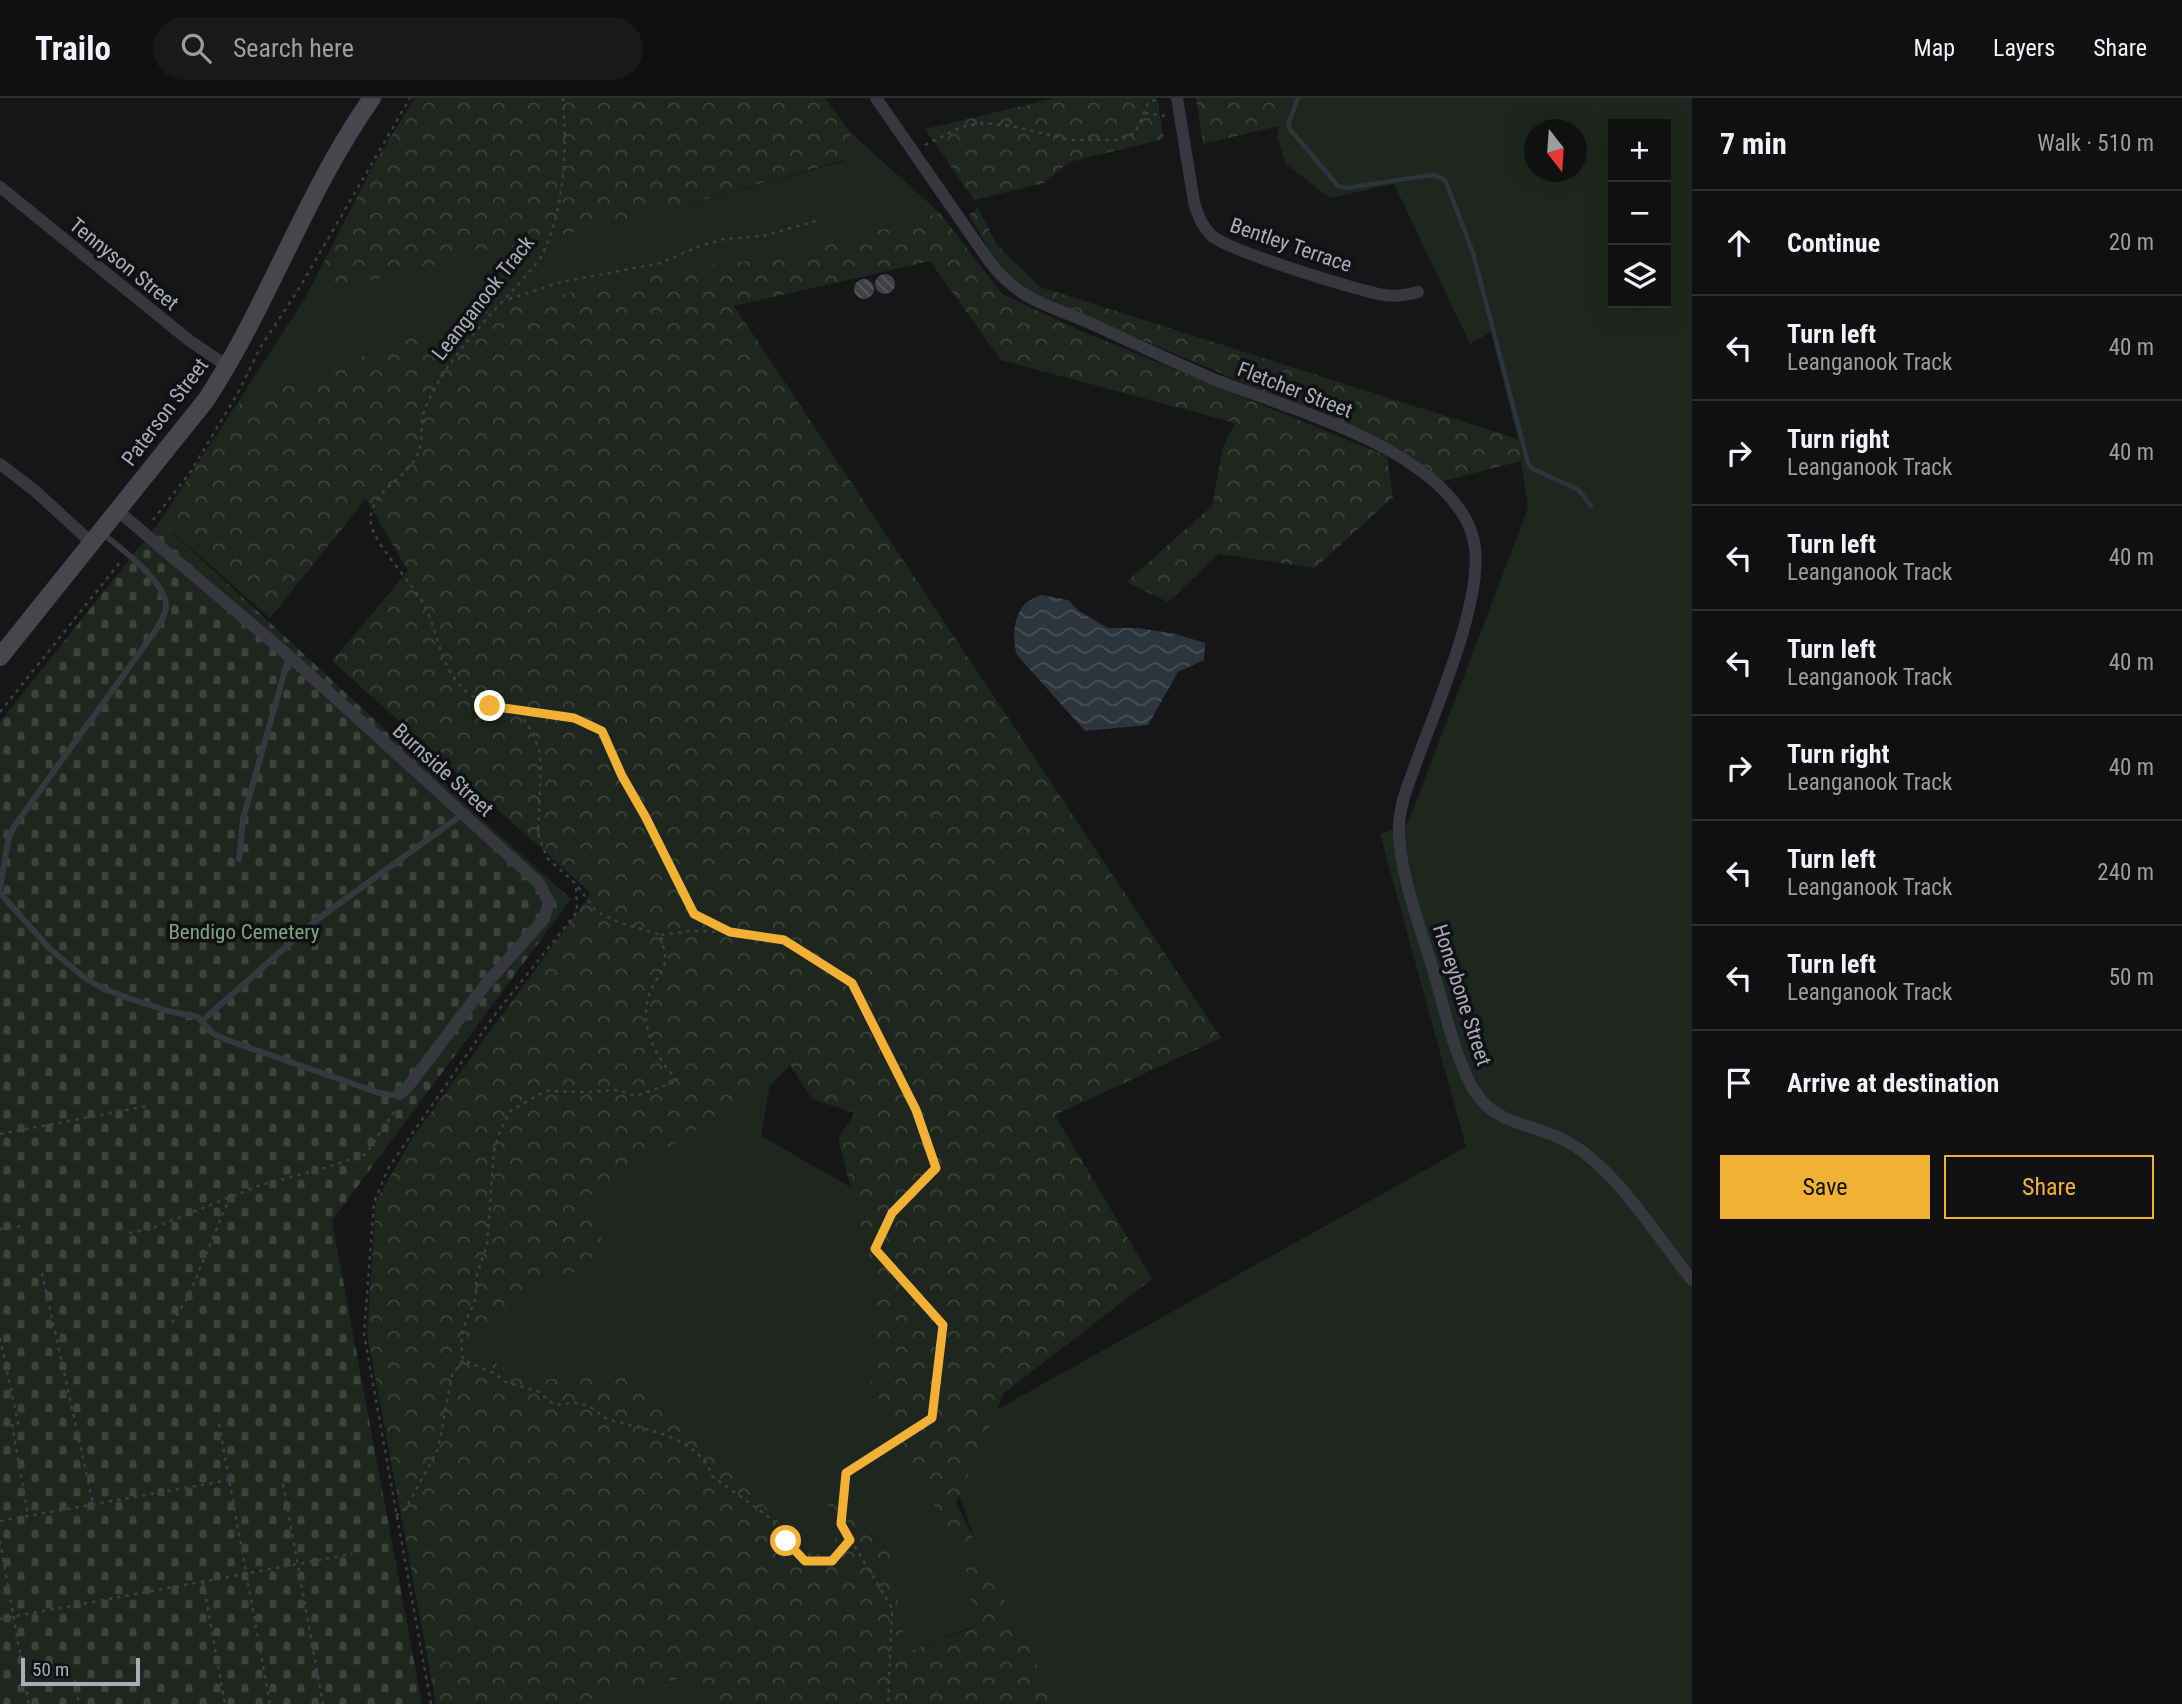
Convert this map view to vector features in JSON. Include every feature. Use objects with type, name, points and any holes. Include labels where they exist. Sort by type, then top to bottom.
[{"type":"street","name":"Paterson Street","points":[[0,657],[206,400],[227,366],[330,165],[372,98]]},
{"type":"street","name":"Fletcher Street","points":[[876,98],[989,261],[1008,284],[1024,295],[1202,374],[1383,447],[1440,486],[1464,516],[1475,547],[1476,566],[1472,593],[1454,656],[1404,797],[1399,826]]},
{"type":"street","name":"Bentley Terrace","points":[[1177,98],[1194,202],[1210,235],[1234,248],[1369,292],[1400,296],[1418,292]]},
{"type":"street","name":"Tennyson Street","points":[[0,187],[190,341],[227,366]]},
{"type":"street","points":[[0,464],[97,538]]},
{"type":"street","name":"Burnside Street","points":[[118,511],[289,656],[538,882],[549,902],[548,911],[539,925],[485,985],[407,1088],[399,1094]]},
{"type":"street","name":"Honeybone Street","points":[[1399,826],[1402,856],[1416,912],[1457,1051],[1476,1095],[1493,1112],[1506,1120],[1548,1132],[1592,1160],[1630,1202],[1692,1280]]},
{"type":"lane","points":[[97,538],[158,585],[166,601],[166,609],[156,630],[15,825],[9,836],[0,890],[50,949],[85,978],[102,988],[168,1011],[198,1017],[212,1033],[227,1040],[379,1093],[399,1094]]},
{"type":"lane","points":[[239,859],[243,819],[289,656]]},
{"type":"lane","points":[[202,1021],[315,921],[463,814]]},
{"type":"path","name":"Leanganook Track","points":[[563,98],[563,168],[553,229],[540,259],[446,369],[432,392],[422,417],[422,440],[417,457],[377,500],[371,524],[377,538],[425,606],[444,663],[454,680],[472,696],[490,706],[574,718],[602,731],[622,776],[694,914],[730,932],[784,940],[852,983],[916,1110],[936,1168],[892,1213],[875,1249],[943,1325],[932,1418],[846,1473],[841,1524],[892,1608],[888,1704]]},
{"type":"path","points":[[915,152],[953,130],[984,123],[1012,126],[1062,139],[1116,140],[1135,133],[1149,102],[1159,98]]},
{"type":"path","points":[[1144,113],[1159,117],[1171,115]]},
{"type":"path","points":[[506,300],[561,282],[661,263],[697,247],[724,239],[763,236],[816,221]]},
{"type":"path","points":[[518,711],[539,749],[541,769],[538,834],[547,858],[576,884],[596,911],[618,922],[661,935],[689,931],[730,932]]},
{"type":"path","points":[[431,1704],[364,1334],[373,1202],[389,1167],[493,1017],[577,912],[576,884]]},
{"type":"path","points":[[396,1516],[406,1508],[438,1449],[452,1376],[463,1360],[463,1329],[475,1300],[477,1275],[487,1245],[494,1151],[500,1130],[510,1111],[545,1091],[616,1090],[636,1096],[678,1081],[663,1065],[650,1044],[646,1020],[649,994],[665,961],[661,935]]},
{"type":"path","points":[[129,1233],[150,1229],[258,1186],[339,1164],[366,1153],[395,1113],[399,1094]]},
{"type":"path","points":[[0,1134],[147,1106]]},
{"type":"path","points":[[172,1323],[188,1297],[229,1199]]},
{"type":"path","points":[[0,1229],[22,1226]]},
{"type":"path","points":[[42,1273],[93,1503]]},
{"type":"path","points":[[0,1338],[19,1428]]},
{"type":"path","points":[[463,1360],[496,1374],[505,1382],[537,1391],[555,1405],[579,1402],[607,1420],[656,1432],[688,1446],[708,1464],[712,1476],[773,1520],[786,1541],[805,1561],[832,1561],[850,1540]]},
{"type":"path","points":[[12,1424],[28,1516]]},
{"type":"path","points":[[219,1424],[270,1704]]},
{"type":"path","points":[[0,1521],[229,1480]]},
{"type":"path","points":[[283,1484],[323,1704]]},
{"type":"path","points":[[0,1541],[29,1704]]},
{"type":"path","points":[[0,1619],[352,1554]]},
{"type":"path","points":[[203,1582],[225,1704]]},
{"type":"path","points":[[75,1680],[79,1704]]},
{"type":"green space","points":[[415,98],[825,98],[851,133],[844,160],[642,217],[307,295],[375,162]]},
{"type":"green space","points":[[1056,98],[1157,98],[1164,139],[1069,162],[1044,183],[974,200],[925,129]]},
{"type":"green space","points":[[1196,98],[1285,98],[1279,126],[1203,144]]},
{"type":"green space","points":[[1285,98],[1692,98],[1692,1704],[1030,1704],[941,1441],[1466,1147],[1380,834],[1408,823],[1528,508],[1518,439],[1491,332],[1470,344],[1394,184],[1330,198],[1286,164],[1277,137]]},
{"type":"green space","points":[[851,133],[940,213],[784,257],[690,267],[471,314],[236,405],[307,295],[642,217],[844,161]]},
{"type":"green space","points":[[978,208],[997,245],[1040,287],[1518,439],[1521,461],[1443,481],[1400,449],[1029,292],[1003,274],[969,215]]},
{"type":"green space","points":[[940,213],[1002,294],[1081,331],[1387,456],[1393,497],[1315,568],[1219,554],[1168,602],[1126,582],[1212,506],[1223,447],[1235,423],[1001,360],[930,261],[734,306],[1221,1038],[1055,1115],[1152,1279],[1004,1393],[956,1503],[1057,1704],[701,1704],[691,1676],[571,1704],[436,1704],[367,1333],[376,1201],[413,1137],[591,893],[332,661],[408,571],[366,499],[270,618],[160,521],[236,405],[471,314],[690,267],[784,257]],"holes":[[[790,1065],[812,1099],[855,1113],[838,1139],[875,1278],[870,1381],[966,1569],[975,1627],[907,1652],[889,1550],[827,1497],[837,1548],[813,1555],[634,1369],[534,1381],[473,1353],[524,1295],[608,1257],[589,1196],[770,1085]]]},
{"type":"green space","name":"Bendigo Cemetery","points":[[160,521],[571,899],[332,1221],[422,1704],[0,1704],[0,722]]},
{"type":"green space","points":[[770,1085],[761,1136],[852,1188],[875,1278],[870,1381],[966,1569],[975,1626],[907,1652],[889,1549],[828,1499],[837,1548],[813,1555],[634,1369],[534,1381],[473,1353],[524,1295],[607,1257],[588,1196]]},
{"type":"green space","points":[[692,1676],[701,1704],[571,1704]]},
{"type":"water","points":[[1041,595],[1068,600],[1079,611],[1108,628],[1138,628],[1176,634],[1205,643],[1204,660],[1178,672],[1148,725],[1085,731],[1017,655],[1014,636],[1018,615],[1027,603]]},
{"type":"building","points":[[885,274],[892,277],[895,284],[892,291],[885,294],[878,291],[875,284],[878,277]]},
{"type":"building","points":[[864,279],[871,282],[874,289],[871,296],[864,299],[857,296],[854,289],[857,282]]},
{"type":"waterway","points":[[1298,98],[1289,128],[1338,186],[1346,188],[1432,175],[1446,182],[1473,253],[1528,463],[1531,468],[1579,490],[1591,506]]},
{"type":"route","points":[[490,706],[574,718],[602,731],[622,776],[694,914],[730,932],[784,940],[852,983],[916,1110],[936,1168],[892,1213],[875,1249],[943,1325],[932,1418],[846,1473],[841,1524],[850,1540],[832,1561],[805,1561],[786,1541]]}]
